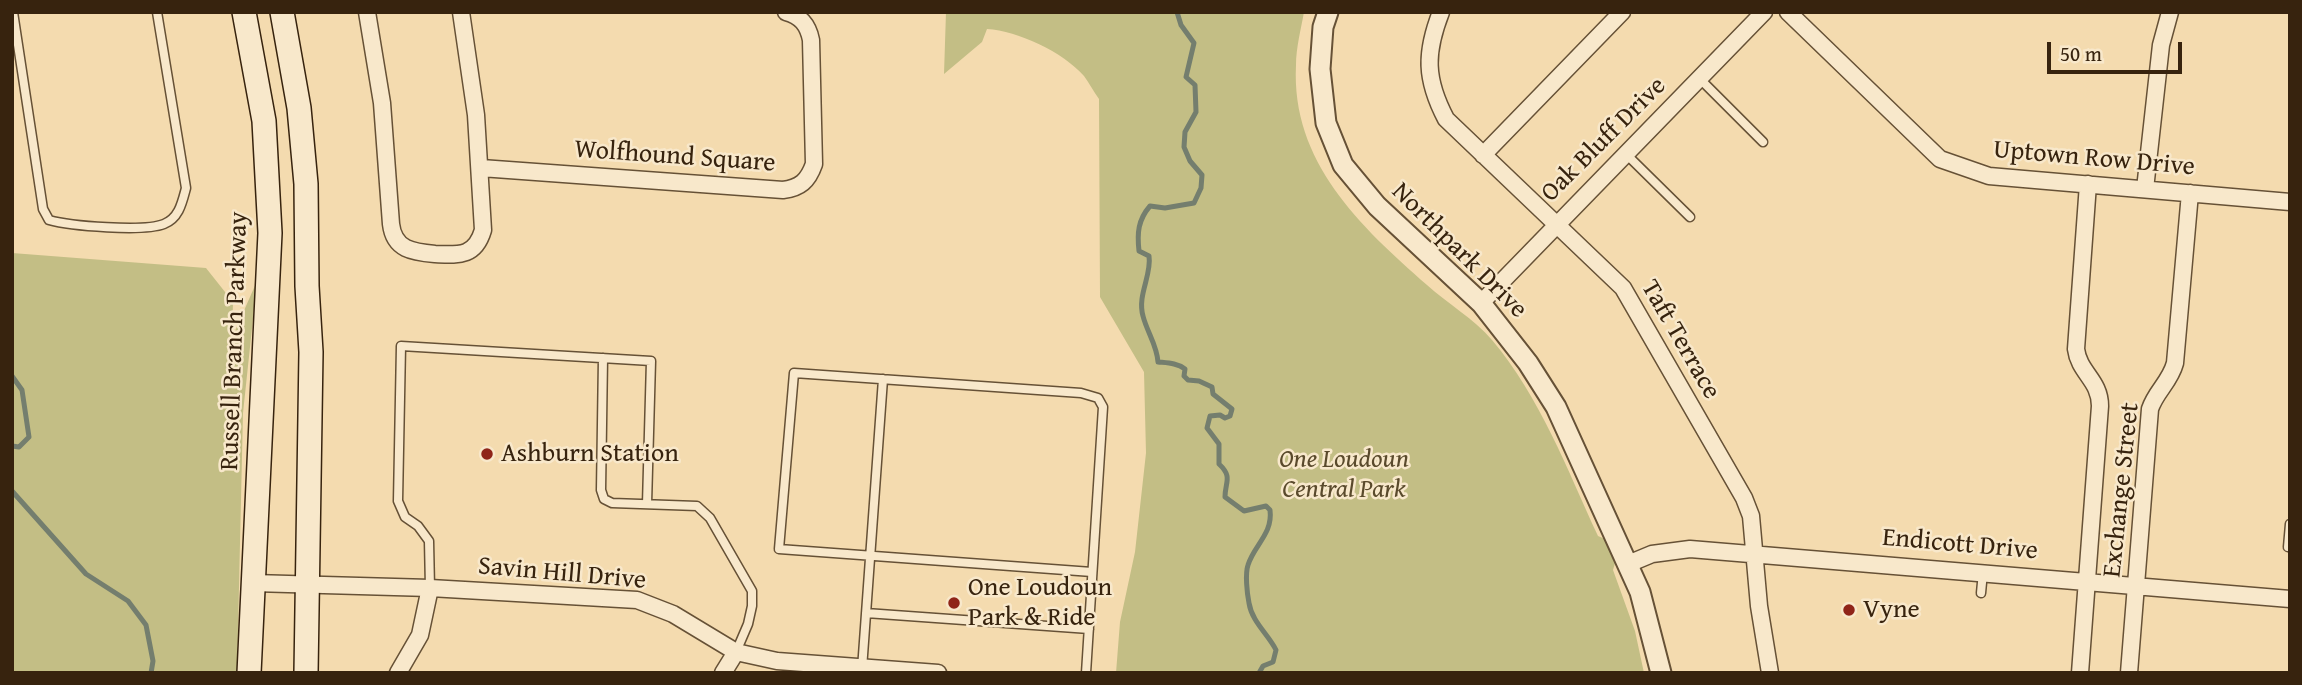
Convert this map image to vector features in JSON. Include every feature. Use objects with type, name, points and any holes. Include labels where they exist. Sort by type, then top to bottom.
[{"type":"main road","name":"Russell Branch Parkway","points":[[244,12],[264,121],[270,233],[249,673]]},
{"type":"main road","points":[[282,12],[295,82],[305,172],[311,352],[306,673]]},
{"type":"street","points":[[368,12],[382,103],[391,229],[397,242],[413,252],[457,255],[471,250],[478,243],[483,230],[481,168],[461,12]]},
{"type":"street","name":"Wolfhound Square","points":[[481,168],[783,190],[797,187],[808,178],[814,164],[811,40],[804,22],[786,12]]},
{"type":"street","name":"Northpark Drive","points":[[1328,12],[1323,27],[1320,69],[1326,123],[1343,165],[1377,206],[1480,303],[1528,363],[1556,407],[1628,564],[1647,616],[1661,673]]},
{"type":"street","name":"Taft Terrace","points":[[1441,12],[1429,50],[1428,67],[1438,104],[1446,119],[1623,288],[1744,498],[1751,516],[1759,606],[1770,673]]},
{"type":"street","points":[[1483,155],[1622,12]]},
{"type":"street","name":"Oak Bluff Drive","points":[[1480,303],[1764,12]]},
{"type":"street","name":"Uptown Row Drive","points":[[1788,12],[1940,159],[1989,176],[2290,202]]},
{"type":"street","points":[[2145,189],[2161,45],[2170,12]]},
{"type":"street","name":"Exchange Street","points":[[2080,673],[2101,406],[2098,387],[2077,360],[2076,349],[2088,184]]},
{"type":"street","name":"Exchange Street","points":[[2129,673],[2150,409],[2154,396],[2169,379],[2175,363],[2190,193]]},
{"type":"street","name":"Endicott Drive","points":[[1628,564],[1652,554],[1673,550],[1756,553],[2290,598]]},
{"type":"street","name":"Savin Hill Drive","points":[[253,583],[430,588],[637,600],[673,614],[736,652],[777,662],[862,670],[938,673]]},
{"type":"street","points":[[398,673],[420,635],[430,588]]},
{"type":"street","points":[[723,673],[736,652]]},
{"type":"lane","points":[[13,12],[43,209],[49,220],[65,225],[149,228],[165,224],[176,216],[186,188],[157,12]]},
{"type":"lane","points":[[1699,78],[1763,142]]},
{"type":"lane","points":[[1625,153],[1690,216]]},
{"type":"lane","points":[[430,588],[432,563],[429,541],[418,526],[405,517],[398,501],[401,346],[651,361],[647,504]]},
{"type":"lane","points":[[603,358],[601,490],[604,499],[611,503],[697,506],[710,518],[752,591],[748,624],[736,652]]},
{"type":"lane","points":[[1086,673],[1103,407],[1098,398],[1081,393],[794,373],[779,549],[1092,572]]},
{"type":"lane","points":[[862,670],[883,379]]},
{"type":"lane","points":[[2290,524],[2290,547]]},
{"type":"lane","points":[[1981,593],[1983,572]]},
{"type":"lane","points":[[866,613],[1089,629]]},
{"type":"green space","name":"One Loudoun Central Park","points":[[946,12],[1304,12],[1296,59],[1297,100],[1305,132],[1318,162],[1334,189],[1355,215],[1402,263],[1485,332],[1524,385],[1551,434],[1598,536],[1605,539],[1615,563],[1613,570],[1635,631],[1644,673],[1116,673],[1120,622],[1135,552],[1146,453],[1144,372],[1100,297],[1099,99],[1084,76],[1052,51],[1026,38],[987,29],[982,42],[944,74]]},
{"type":"green space","points":[[12,253],[206,268],[233,302],[232,338],[257,281],[243,413],[237,673],[12,673]]},
{"type":"waterway","points":[[1177,12],[1181,25],[1194,43],[1186,77],[1195,85],[1196,112],[1185,132],[1184,147],[1190,161],[1202,175],[1201,188],[1194,203],[1165,208],[1150,206],[1143,216],[1138,233],[1139,251],[1149,256],[1149,263],[1142,308],[1158,362],[1182,367],[1188,380],[1199,381],[1212,387],[1213,394],[1232,409],[1230,416],[1225,418],[1220,415],[1210,416],[1207,428],[1219,444],[1219,464],[1227,476],[1225,497],[1244,511],[1266,506],[1270,510],[1269,526],[1251,558],[1247,573],[1251,610],[1276,650],[1273,662],[1263,666],[1259,673]]},
{"type":"waterway","points":[[12,376],[22,390],[29,437],[19,447],[12,446]]},
{"type":"waterway","points":[[12,491],[86,574],[128,601],[146,625],[153,661],[151,673]]},
{"type":"place","name":"Ashburn Station","points":[[487,454]]},
{"type":"place","name":"One Loudoun Park & Ride","points":[[954,603]]},
{"type":"place","name":"Vyne","points":[[1849,610]]}]
